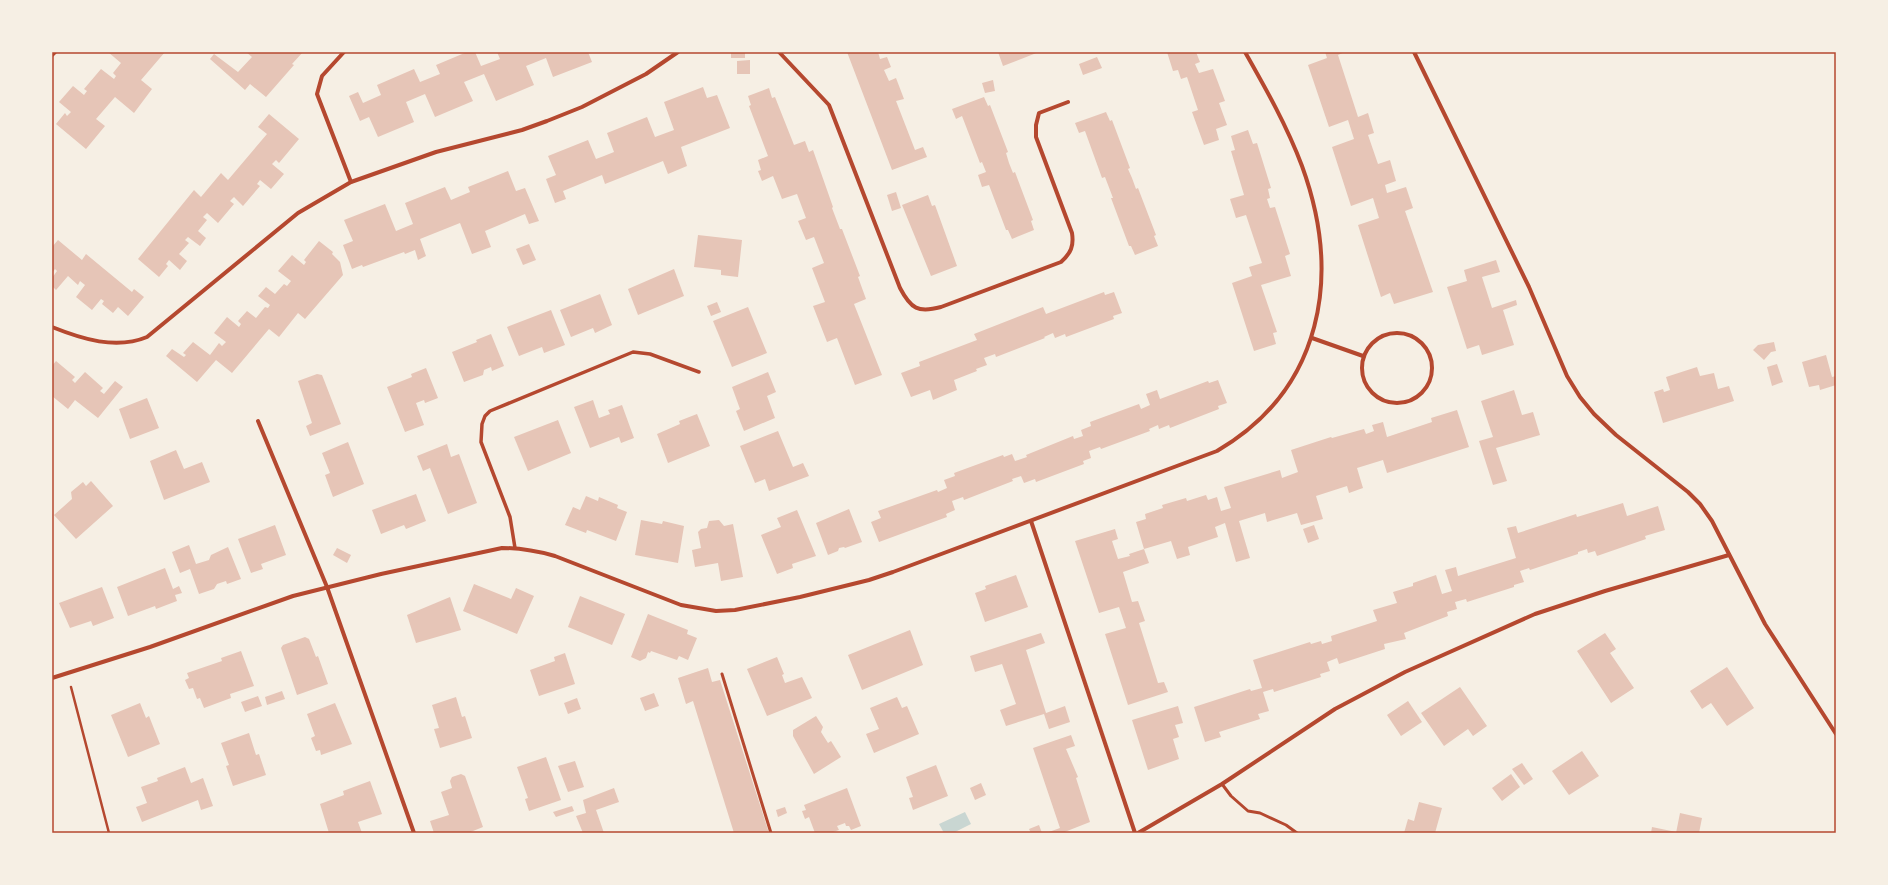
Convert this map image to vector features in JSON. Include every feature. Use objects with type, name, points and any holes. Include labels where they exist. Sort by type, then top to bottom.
[{"type":"street","points":[[52,55],[55,52]]},
{"type":"street","points":[[344,52],[322,76],[317,94],[351,182]]},
{"type":"street","points":[[52,327],[74,335],[112,344],[126,344],[147,338],[298,213],[351,182],[428,154],[522,130],[547,121],[582,107],[639,77],[678,52]]},
{"type":"street","points":[[780,52],[829,105],[900,288],[908,303],[918,309],[928,310],[941,307],[1061,262],[1070,254],[1074,244],[1072,233],[1036,137],[1036,125],[1039,113],[1068,102]]},
{"type":"street","points":[[52,678],[150,646],[293,596],[478,552],[515,548],[538,551],[555,556],[681,605],[716,611],[757,606],[870,580],[1217,451],[1235,440],[1270,408],[1284,392],[1312,338],[1319,304],[1321,280],[1316,220],[1309,191],[1295,147],[1245,52]]},
{"type":"street","points":[[1414,52],[1529,287],[1568,376],[1580,397],[1616,435],[1688,492],[1700,504],[1712,521],[1766,624],[1836,734]]},
{"type":"street","points":[[1394,333],[1405,334],[1420,342],[1428,351],[1431,362],[1430,379],[1420,394],[1411,400],[1399,403],[1382,400],[1373,394],[1363,379],[1361,368],[1363,356],[1373,342],[1383,336],[1394,333]]},
{"type":"street","points":[[1312,338],[1363,356]]},
{"type":"street","points":[[515,548],[510,517],[481,442],[482,424],[485,416],[490,411],[632,352],[650,354],[699,372]]},
{"type":"street","points":[[258,420],[327,587],[414,833]]},
{"type":"street","points":[[1032,521],[1135,833]]},
{"type":"street","points":[[1138,833],[1222,784],[1334,709],[1365,691],[1535,614],[1604,591],[1729,555]]},
{"type":"lane","points":[[722,674],[771,833]]},
{"type":"lane","points":[[1222,784],[1231,796],[1248,811],[1260,813],[1286,825],[1297,833]]},
{"type":"path","points":[[67,673],[109,833]]},
{"type":"shaded area","points":[[965,812],[971,824],[953,833],[944,833],[939,824]]},
{"type":"building","points":[[108,52],[165,52],[141,80],[152,89],[134,113],[115,97],[96,119],[105,126],[86,149],[56,124],[65,113],[67,116],[71,112],[59,102],[73,86],[84,95],[87,91],[84,89],[101,69],[114,79],[116,76],[113,73],[121,63]]},
{"type":"building","points":[[246,52],[303,52],[292,64],[294,65],[266,97],[250,84],[245,90],[210,59],[214,54],[238,72],[252,57]]},
{"type":"building","points":[[467,52],[475,52],[481,66],[500,59],[497,52],[588,52],[592,62],[553,77],[546,58],[526,66],[534,85],[496,101],[484,74],[464,82],[473,101],[435,117],[425,94],[406,102],[414,122],[378,137],[369,117],[360,121],[349,96],[358,92],[363,103],[381,95],[377,85],[414,69],[420,82],[440,74],[436,65]]},
{"type":"building","points":[[731,52],[745,52],[745,58],[731,58]]},
{"type":"building","points":[[847,52],[878,52],[880,59],[887,57],[891,67],[884,70],[889,81],[896,78],[904,99],[896,101],[915,150],[923,147],[927,157],[892,170]]},
{"type":"building","points":[[998,52],[1039,52],[1003,66]]},
{"type":"building","points":[[1167,52],[1196,52],[1200,62],[1195,64],[1199,73],[1213,69],[1225,101],[1219,103],[1227,125],[1216,129],[1219,140],[1204,145],[1192,112],[1198,110],[1187,77],[1181,79],[1178,70],[1173,71]]},
{"type":"building","points":[[1325,52],[1345,52],[1338,55],[1358,117],[1368,113],[1374,133],[1368,135],[1378,164],[1390,160],[1396,181],[1385,185],[1387,193],[1406,187],[1413,208],[1405,211],[1433,292],[1394,304],[1390,293],[1381,297],[1358,225],[1379,218],[1373,198],[1351,206],[1332,147],[1354,139],[1348,120],[1329,127],[1308,65],[1327,58]]},
{"type":"building","points":[[1097,57],[1102,68],[1083,75],[1079,64]]},
{"type":"building","points":[[750,60],[750,74],[737,74],[737,61]]},
{"type":"building","points":[[993,80],[995,91],[985,93],[982,83]]},
{"type":"building","points":[[703,87],[707,98],[717,95],[730,128],[681,147],[687,166],[668,174],[663,161],[605,184],[602,175],[563,191],[566,199],[555,203],[546,179],[556,175],[548,156],[588,140],[596,159],[604,156],[614,152],[607,133],[647,117],[655,137],[674,130],[664,102]]},
{"type":"building","points":[[769,88],[772,98],[775,97],[794,145],[805,141],[809,152],[813,150],[833,207],[832,208],[840,229],[842,229],[860,276],[858,277],[866,299],[854,304],[882,375],[855,385],[837,338],[827,342],[813,306],[825,302],[812,268],[824,263],[814,237],[806,240],[798,221],[806,218],[797,194],[782,199],[773,176],[762,181],[758,171],[761,170],[758,160],[768,156],[749,106],[751,105],[748,96]]},
{"type":"building","points":[[984,97],[988,106],[990,105],[1008,152],[1006,153],[1009,163],[1013,173],[1015,172],[1033,220],[1031,221],[1034,230],[1012,239],[1008,230],[1006,230],[989,185],[982,187],[978,175],[986,172],[982,162],[980,163],[962,116],[956,119],[952,109]]},
{"type":"building","points":[[1106,112],[1110,121],[1112,120],[1130,168],[1128,169],[1136,189],[1138,188],[1156,235],[1154,236],[1158,246],[1135,255],[1131,246],[1129,246],[1111,198],[1113,198],[1105,177],[1102,178],[1085,131],[1079,133],[1075,123]]},
{"type":"building","points":[[269,114],[299,139],[279,163],[276,160],[272,164],[284,174],[271,189],[260,180],[257,184],[260,186],[243,206],[234,197],[230,201],[234,204],[218,223],[207,213],[203,217],[207,220],[198,231],[206,238],[200,246],[188,237],[185,240],[189,243],[179,254],[187,261],[180,270],[169,260],[166,264],[168,266],[159,277],[138,259],[194,190],[201,197],[221,173],[228,180],[267,134],[258,127]]},
{"type":"building","points":[[1248,130],[1253,144],[1257,143],[1271,188],[1268,189],[1270,198],[1267,199],[1270,208],[1275,207],[1290,254],[1285,256],[1291,276],[1261,285],[1277,332],[1273,333],[1276,344],[1254,351],[1232,283],[1252,276],[1249,267],[1262,263],[1246,215],[1236,218],[1230,199],[1244,195],[1231,151],[1235,150],[1231,136]]},
{"type":"building","points":[[508,171],[516,191],[525,188],[539,221],[529,224],[525,214],[485,231],[491,247],[472,254],[460,223],[420,239],[426,256],[418,260],[415,250],[405,254],[404,252],[363,267],[362,265],[352,269],[343,245],[353,241],[344,220],[385,204],[396,231],[413,224],[405,203],[445,187],[451,200],[470,192],[468,187]]},
{"type":"building","points":[[896,192],[901,208],[892,211],[887,195]]},
{"type":"building","points":[[928,195],[932,206],[935,205],[957,266],[931,276],[902,205]]},
{"type":"building","points":[[698,235],[742,240],[738,277],[721,275],[721,270],[694,267]]},
{"type":"building","points":[[58,240],[82,260],[86,254],[132,292],[134,289],[144,297],[128,316],[118,307],[113,313],[102,304],[104,301],[101,299],[92,310],[76,297],[85,285],[80,281],[78,285],[68,276],[56,290],[52,286],[52,278],[57,271],[55,269],[52,273],[52,247]]},
{"type":"building","points":[[319,241],[333,252],[332,254],[340,262],[343,275],[305,319],[298,313],[279,337],[269,329],[232,373],[216,360],[197,382],[166,356],[172,349],[184,357],[186,355],[183,353],[193,342],[210,355],[219,343],[222,346],[226,342],[214,333],[227,317],[239,327],[241,324],[238,321],[247,311],[256,318],[265,307],[268,308],[270,305],[258,296],[266,287],[275,294],[284,284],[287,286],[291,281],[278,271],[292,255],[304,265],[306,262],[304,260]]},
{"type":"building","points":[[529,244],[536,260],[523,265],[516,249]]},
{"type":"building","points":[[1496,260],[1500,272],[1482,277],[1492,308],[1516,300],[1517,305],[1503,310],[1514,345],[1482,355],[1479,345],[1467,349],[1447,287],[1467,281],[1464,270]]},
{"type":"building","points":[[674,269],[684,296],[638,315],[628,289]]},
{"type":"building","points":[[1104,292],[1105,295],[1114,292],[1122,313],[1113,316],[1114,319],[1066,337],[1065,334],[1055,338],[1053,333],[1044,337],[1045,338],[996,357],[995,354],[984,358],[987,365],[976,369],[977,371],[954,380],[957,390],[933,400],[930,390],[911,397],[901,373],[920,366],[919,362],[977,340],[974,334],[1043,307],[1046,314]]},
{"type":"building","points":[[600,294],[612,325],[595,333],[593,328],[571,337],[560,310]]},
{"type":"building","points":[[717,302],[721,312],[711,316],[707,306]]},
{"type":"building","points":[[748,307],[767,353],[732,367],[713,321]]},
{"type":"building","points":[[551,310],[565,345],[544,353],[542,347],[519,356],[507,327]]},
{"type":"building","points":[[491,334],[504,366],[492,371],[491,367],[484,370],[483,375],[464,382],[452,352],[477,342],[476,340]]},
{"type":"building","points":[[1774,342],[1776,351],[1771,352],[1764,360],[1753,350],[1758,345]]},
{"type":"building","points":[[1826,355],[1832,377],[1836,376],[1836,385],[1820,390],[1819,385],[1809,387],[1802,362]]},
{"type":"building","points":[[56,361],[75,377],[72,380],[75,383],[85,372],[103,388],[100,391],[104,394],[115,381],[123,387],[98,418],[75,400],[68,409],[52,396],[52,366]]},
{"type":"building","points":[[1777,364],[1783,382],[1772,386],[1767,367]]},
{"type":"building","points":[[1697,367],[1700,376],[1714,373],[1718,389],[1729,386],[1734,401],[1663,423],[1654,392],[1663,389],[1664,392],[1670,390],[1666,377]]},
{"type":"building","points":[[426,368],[438,398],[425,403],[424,400],[416,403],[424,425],[405,432],[387,387],[412,377],[411,374]]},
{"type":"building","points":[[768,372],[776,392],[767,396],[775,418],[744,431],[736,411],[740,409],[732,387]]},
{"type":"building","points":[[317,374],[322,375],[341,424],[310,436],[306,426],[312,423],[298,381]]},
{"type":"building","points":[[1218,380],[1227,403],[1218,406],[1219,409],[1170,428],[1169,425],[1159,429],[1158,425],[1149,429],[1150,431],[1101,449],[1100,447],[1089,451],[1091,458],[1083,461],[1084,464],[1036,482],[1035,479],[1024,483],[1021,476],[1012,479],[1013,481],[964,500],[963,497],[952,501],[955,510],[946,514],[947,517],[879,542],[871,522],[881,518],[878,511],[937,490],[938,492],[947,488],[944,480],[955,476],[954,473],[1003,455],[1004,457],[1012,454],[1015,461],[1073,436],[1074,439],[1083,436],[1081,430],[1091,426],[1090,422],[1139,404],[1141,409],[1150,405],[1146,394],[1157,390],[1160,399],[1208,381],[1209,383]]},
{"type":"building","points":[[1514,390],[1522,415],[1533,412],[1540,435],[1496,448],[1507,481],[1493,485],[1479,441],[1493,437],[1481,401]]},
{"type":"building","points":[[147,398],[159,428],[130,439],[119,409]]},
{"type":"building","points":[[593,400],[599,418],[610,414],[608,410],[622,405],[634,438],[621,443],[619,437],[590,448],[574,407]]},
{"type":"building","points":[[1457,410],[1469,447],[1387,473],[1383,460],[1357,468],[1363,488],[1349,493],[1347,486],[1316,496],[1323,519],[1301,525],[1297,513],[1267,522],[1265,513],[1239,521],[1250,558],[1236,562],[1225,523],[1215,527],[1218,537],[1188,547],[1190,555],[1177,559],[1171,541],[1144,549],[1136,522],[1146,519],[1145,514],[1163,508],[1162,505],[1186,498],[1187,501],[1206,495],[1208,500],[1217,497],[1221,511],[1231,508],[1224,487],[1280,470],[1282,478],[1298,472],[1291,450],[1331,437],[1332,438],[1364,429],[1366,434],[1374,431],[1372,425],[1383,422],[1387,437],[1432,422],[1431,418]]},
{"type":"building","points":[[697,414],[710,446],[668,463],[657,434],[680,424],[679,421]]},
{"type":"building","points":[[558,420],[571,453],[528,471],[514,437]]},
{"type":"building","points":[[778,431],[793,467],[803,463],[809,476],[769,491],[765,479],[755,483],[740,446]]},
{"type":"building","points":[[348,442],[364,484],[333,497],[325,475],[330,473],[322,453]]},
{"type":"building","points":[[447,444],[451,457],[459,454],[477,503],[448,514],[430,468],[423,471],[417,456]]},
{"type":"building","points":[[176,450],[184,469],[202,462],[210,482],[164,500],[150,461]]},
{"type":"building","points":[[91,481],[113,506],[76,539],[54,515],[72,499],[71,492],[83,482],[86,486]]},
{"type":"building","points":[[416,494],[426,521],[406,529],[404,525],[381,534],[372,510]]},
{"type":"building","points":[[586,496],[598,501],[599,497],[618,505],[617,508],[627,512],[616,541],[587,530],[586,533],[565,525],[573,507],[580,510]]},
{"type":"building","points":[[1623,503],[1627,516],[1658,506],[1665,530],[1645,536],[1646,539],[1597,556],[1595,551],[1588,553],[1587,549],[1578,552],[1578,554],[1530,570],[1529,568],[1520,571],[1524,582],[1514,585],[1514,587],[1467,602],[1466,599],[1455,602],[1457,609],[1447,612],[1448,616],[1404,633],[1406,639],[1384,644],[1385,649],[1339,664],[1337,658],[1327,662],[1330,671],[1320,674],[1321,677],[1274,692],[1273,689],[1263,692],[1269,711],[1258,714],[1260,719],[1219,732],[1221,737],[1205,742],[1194,707],[1250,689],[1251,691],[1262,688],[1253,660],[1310,642],[1311,644],[1321,641],[1322,644],[1332,641],[1331,636],[1377,621],[1373,610],[1397,603],[1393,592],[1413,586],[1413,583],[1436,575],[1442,594],[1452,591],[1445,570],[1456,567],[1458,576],[1516,558],[1507,528],[1516,526],[1518,533],[1576,514],[1577,517]]},
{"type":"building","points":[[849,509],[862,542],[845,548],[839,548],[838,551],[828,555],[816,523]]},
{"type":"building","points":[[797,510],[816,556],[792,564],[793,568],[777,574],[761,535],[781,527],[777,518]]},
{"type":"building","points":[[641,520],[662,524],[663,521],[684,526],[678,563],[635,555]]},
{"type":"building","points":[[719,520],[724,526],[733,524],[743,577],[721,581],[718,563],[695,567],[692,550],[701,548],[698,532],[701,529],[707,528],[709,521]]},
{"type":"building","points":[[275,525],[286,555],[261,564],[263,569],[251,573],[238,539]]},
{"type":"building","points":[[1314,525],[1319,539],[1308,543],[1303,529]]},
{"type":"building","points":[[1115,529],[1118,539],[1112,541],[1118,559],[1130,556],[1129,554],[1144,549],[1149,563],[1123,572],[1132,602],[1138,601],[1145,621],[1139,623],[1158,683],[1164,682],[1168,692],[1128,705],[1105,634],[1126,628],[1119,607],[1099,613],[1075,541]]},
{"type":"building","points":[[189,545],[196,564],[209,560],[211,555],[228,547],[241,579],[227,584],[226,581],[217,584],[214,589],[199,594],[190,569],[180,573],[172,552]]},
{"type":"building","points":[[337,548],[351,555],[347,563],[333,555]]},
{"type":"building","points":[[165,568],[173,589],[179,586],[182,593],[175,595],[177,601],[156,609],[155,606],[128,616],[117,587]]},
{"type":"building","points":[[1016,575],[1028,607],[985,622],[975,593],[986,589],[985,586]]},
{"type":"building","points":[[474,584],[511,599],[516,588],[534,596],[517,634],[463,611]]},
{"type":"building","points":[[102,587],[114,618],[93,626],[91,621],[70,628],[59,603]]},
{"type":"building","points":[[580,596],[625,614],[612,645],[568,627]]},
{"type":"building","points":[[450,597],[461,630],[416,643],[407,615]]},
{"type":"building","points":[[648,614],[688,630],[687,634],[697,638],[688,660],[679,656],[677,660],[651,651],[650,653],[648,652],[646,658],[640,661],[631,657]]},
{"type":"building","points":[[910,630],[923,665],[862,690],[848,655]]},
{"type":"building","points":[[1041,633],[1045,643],[1026,650],[1046,713],[1065,706],[1070,722],[1049,729],[1044,714],[1006,726],[1000,710],[1016,704],[1002,664],[975,672],[970,656]]},
{"type":"building","points":[[1605,633],[1616,649],[1610,653],[1634,688],[1611,703],[1577,651]]},
{"type":"building","points":[[305,637],[309,639],[316,657],[318,656],[328,684],[297,695],[281,648],[283,645]]},
{"type":"building","points":[[241,651],[254,686],[230,694],[231,698],[204,708],[200,698],[197,699],[193,688],[189,689],[185,680],[189,678],[187,673],[222,661],[221,658]]},
{"type":"building","points":[[565,653],[575,684],[539,696],[530,670],[555,661],[554,657]]},
{"type":"building","points":[[777,657],[784,674],[782,675],[785,683],[802,677],[812,698],[767,716],[747,669]]},
{"type":"building","points":[[1727,667],[1754,708],[1727,726],[1711,703],[1702,709],[1690,691]]},
{"type":"building","points":[[708,668],[712,682],[720,680],[769,833],[734,833],[693,701],[686,704],[678,678]]},
{"type":"building","points":[[1460,687],[1487,726],[1473,736],[1468,729],[1444,746],[1421,713]]},
{"type":"building","points":[[282,691],[285,699],[267,705],[265,697]]},
{"type":"building","points":[[654,693],[659,706],[645,711],[640,698]]},
{"type":"building","points":[[258,696],[262,706],[245,712],[241,702]]},
{"type":"building","points":[[456,697],[462,717],[465,716],[472,738],[440,748],[434,729],[439,728],[432,705]]},
{"type":"building","points":[[897,697],[902,708],[907,706],[919,734],[874,753],[866,734],[879,729],[870,708]]},
{"type":"building","points":[[577,698],[581,709],[568,714],[564,703]]},
{"type":"building","points":[[1408,701],[1422,722],[1401,736],[1387,715]]},
{"type":"building","points":[[140,703],[146,718],[149,716],[160,744],[128,757],[111,715]]},
{"type":"building","points":[[335,703],[352,744],[321,755],[320,750],[316,751],[311,738],[315,736],[307,714]]},
{"type":"building","points":[[1178,706],[1183,723],[1175,725],[1179,737],[1173,739],[1179,759],[1148,770],[1132,720]]},
{"type":"building","points":[[816,716],[823,727],[821,732],[828,743],[831,741],[841,757],[814,774],[793,736],[793,730]]},
{"type":"building","points":[[249,733],[256,755],[259,754],[266,775],[233,786],[226,766],[229,765],[221,743]]},
{"type":"building","points":[[1071,735],[1075,746],[1066,749],[1078,777],[1076,778],[1090,822],[1062,833],[1046,833],[1060,828],[1033,748]]},
{"type":"building","points":[[1582,751],[1599,776],[1569,795],[1552,771]]},
{"type":"building","points":[[546,757],[561,800],[529,811],[525,799],[528,798],[517,767]]},
{"type":"building","points":[[575,761],[584,787],[568,792],[558,766]]},
{"type":"building","points":[[1522,763],[1533,779],[1524,785],[1512,769]]},
{"type":"building","points":[[936,765],[948,796],[913,810],[909,798],[913,797],[906,777]]},
{"type":"building","points":[[185,767],[191,783],[203,778],[213,806],[201,810],[198,800],[142,822],[136,807],[147,803],[141,787],[158,781],[157,778]]},
{"type":"building","points":[[461,774],[465,776],[483,827],[468,833],[434,833],[430,821],[449,815],[441,792],[452,788],[450,781],[452,777]]},
{"type":"building","points":[[1511,774],[1520,787],[1502,801],[1492,788]]},
{"type":"building","points":[[370,781],[382,814],[358,822],[362,833],[329,833],[320,804],[344,795],[343,791]]},
{"type":"building","points":[[981,783],[986,795],[975,800],[970,788]]},
{"type":"building","points":[[614,788],[619,802],[596,810],[604,833],[583,833],[576,816],[586,813],[583,800]]},
{"type":"building","points":[[847,788],[861,826],[851,830],[845,823],[837,826],[839,830],[830,833],[815,833],[809,817],[805,819],[802,811],[806,810],[804,805]]},
{"type":"building","points":[[1419,802],[1442,808],[1435,833],[1404,833],[1408,819],[1414,821]]},
{"type":"building","points":[[572,806],[574,811],[556,817],[553,812]]},
{"type":"building","points":[[785,807],[787,813],[778,817],[776,810]]},
{"type":"building","points":[[1680,813],[1702,818],[1699,833],[1676,833]]},
{"type":"building","points":[[1039,825],[1042,833],[1031,833],[1029,829]]},
{"type":"building","points":[[1652,827],[1676,832],[1676,833],[1651,833]]}]
